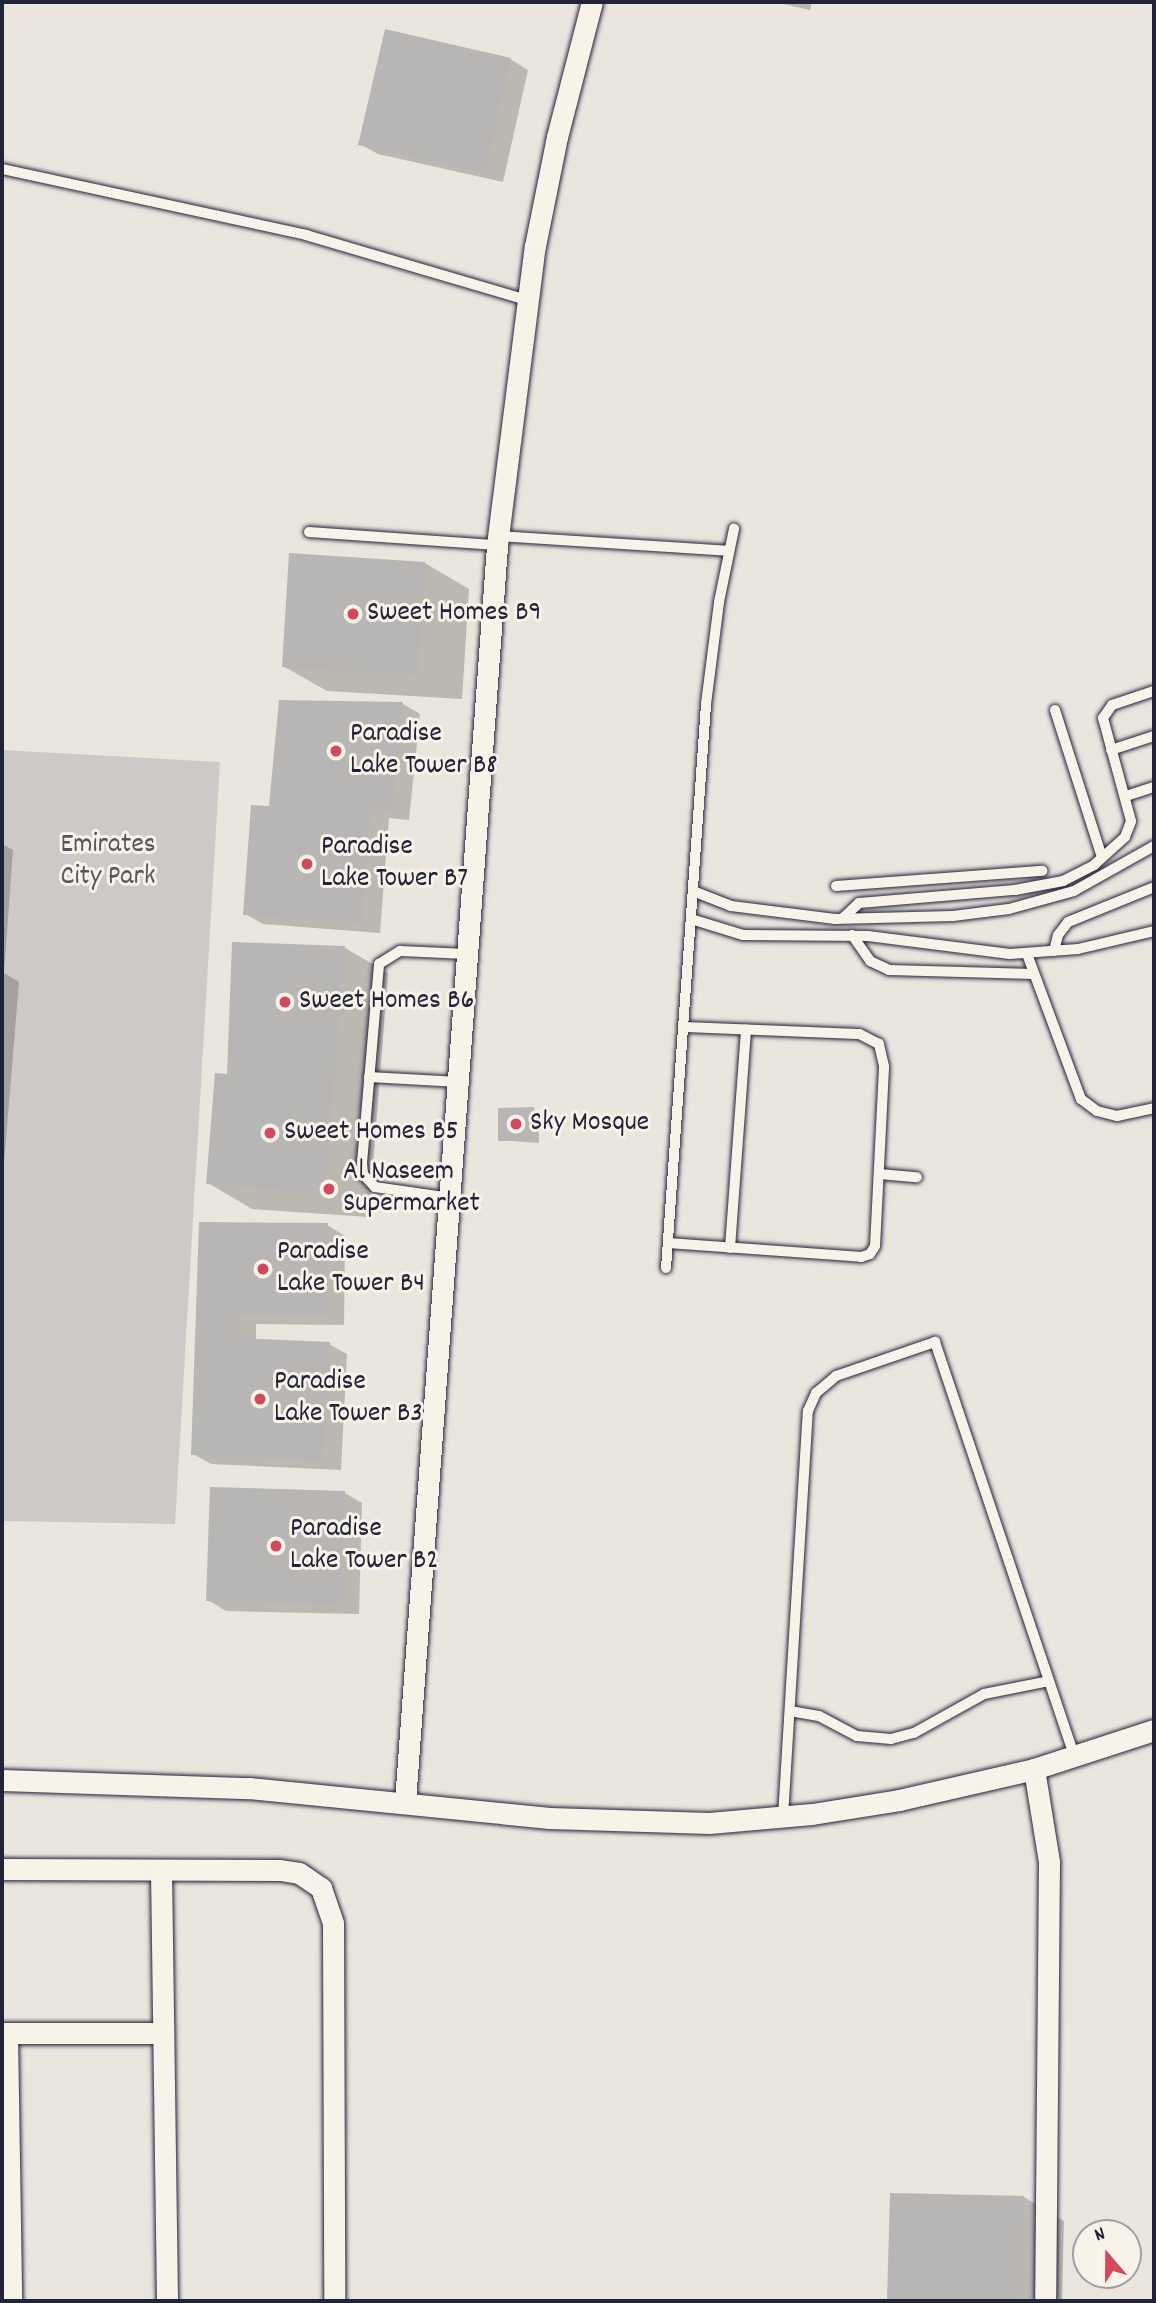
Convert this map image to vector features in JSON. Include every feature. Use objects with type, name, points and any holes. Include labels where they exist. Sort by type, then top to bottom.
[{"type":"street","points":[[405,1802],[497,540],[527,300],[545,191],[593,2]]},
{"type":"street","points":[[2,1780],[249,1788],[619,1822],[783,1817],[899,1800],[1034,1769],[1154,1730]]},
{"type":"street","points":[[1034,1769],[1049,1862],[1045,2301]]},
{"type":"street","points":[[2,1869],[290,1871],[314,1882],[330,1904],[334,2301]]},
{"type":"street","points":[[161,1870],[167,2301]]},
{"type":"street","points":[[11,2301],[6,2185],[5,2033],[162,2033]]},
{"type":"lane","points":[[2,169],[295,232],[527,300]]},
{"type":"lane","points":[[666,1268],[706,704],[728,551],[734,529]]},
{"type":"lane","points":[[309,532],[728,551]]},
{"type":"lane","points":[[843,918],[854,904],[979,894],[1063,881],[1102,857],[1130,826],[1126,796],[1102,723],[1107,709],[1154,691]]},
{"type":"lane","points":[[1055,710],[1102,857]]},
{"type":"lane","points":[[1111,750],[1154,736]]},
{"type":"lane","points":[[1126,796],[1154,787]]},
{"type":"lane","points":[[693,891],[731,906],[825,917],[900,918],[982,913],[1083,888],[1154,846]]},
{"type":"lane","points":[[836,886],[1042,871]]},
{"type":"lane","points":[[978,876],[982,913]]},
{"type":"lane","points":[[1054,951],[1058,935],[1068,922],[1154,887]]},
{"type":"lane","points":[[900,902],[900,918]]},
{"type":"lane","points":[[825,917],[825,934]]},
{"type":"lane","points":[[691,919],[743,935],[825,934],[1027,954],[1154,931]]},
{"type":"lane","points":[[852,936],[870,961],[889,970],[1034,974]]},
{"type":"lane","points":[[451,1198],[381,1190],[366,1179],[362,1163],[377,971],[384,958],[400,951],[467,954]]},
{"type":"lane","points":[[1027,954],[1081,1099],[1097,1111],[1117,1116],[1154,1108]]},
{"type":"lane","points":[[668,1243],[866,1256],[875,1245],[884,1066],[879,1044],[859,1034],[684,1027]]},
{"type":"lane","points":[[730,1248],[746,1030]]},
{"type":"lane","points":[[369,1077],[459,1082]]},
{"type":"lane","points":[[879,1174],[917,1177]]},
{"type":"lane","points":[[783,1817],[811,1402],[836,1376],[934,1342],[1074,1756]]},
{"type":"lane","points":[[790,1711],[819,1716],[857,1736],[891,1738],[914,1733],[984,1694],[1049,1681]]},
{"type":"green space","name":"Emirates City Park","points":[[2,750],[220,762],[175,1524],[2,1521]]},
{"type":"building","points":[[385,29],[511,58],[485,173],[358,145]]},
{"type":"building","name":"Sweet Homes B9","points":[[289,553],[425,562],[418,675],[282,667]]},
{"type":"building","points":[[279,700],[403,702],[392,811],[371,809],[362,923],[243,915],[251,805],[269,806]]},
{"type":"building","points":[[232,942],[345,946],[325,1193],[206,1184],[215,1073],[227,1074]]},
{"type":"building","name":"Sky Mosque","points":[[534,1107],[534,1141],[498,1141],[498,1108]]},
{"type":"building","points":[[199,1222],[328,1223],[327,1316],[239,1315],[238,1338],[330,1342],[323,1461],[191,1455]]},
{"type":"building","name":"Paradise Lake Tower B2","points":[[210,1487],[345,1491],[342,1605],[206,1601]]},
{"type":"building","points":[[890,2193],[1024,2196],[1022,2301],[887,2301]]},
{"type":"place","name":"Sweet Homes B9","points":[[353,614]]},
{"type":"place","name":"Paradise Lake Tower B8","points":[[336,751]]},
{"type":"place","name":"Paradise Lake Tower B7","points":[[307,864]]},
{"type":"place","name":"Sweet Homes B6","points":[[285,1002]]},
{"type":"place","name":"Sky Mosque","points":[[516,1124]]},
{"type":"place","name":"Sweet Homes B5","points":[[270,1133]]},
{"type":"place","name":"Al Naseem Supermarket","points":[[329,1189]]},
{"type":"place","name":"Paradise Lake Tower B4","points":[[263,1269]]},
{"type":"place","name":"Paradise Lake Tower B3","points":[[260,1399]]},
{"type":"place","name":"Paradise Lake Tower B2","points":[[276,1546]]}]
